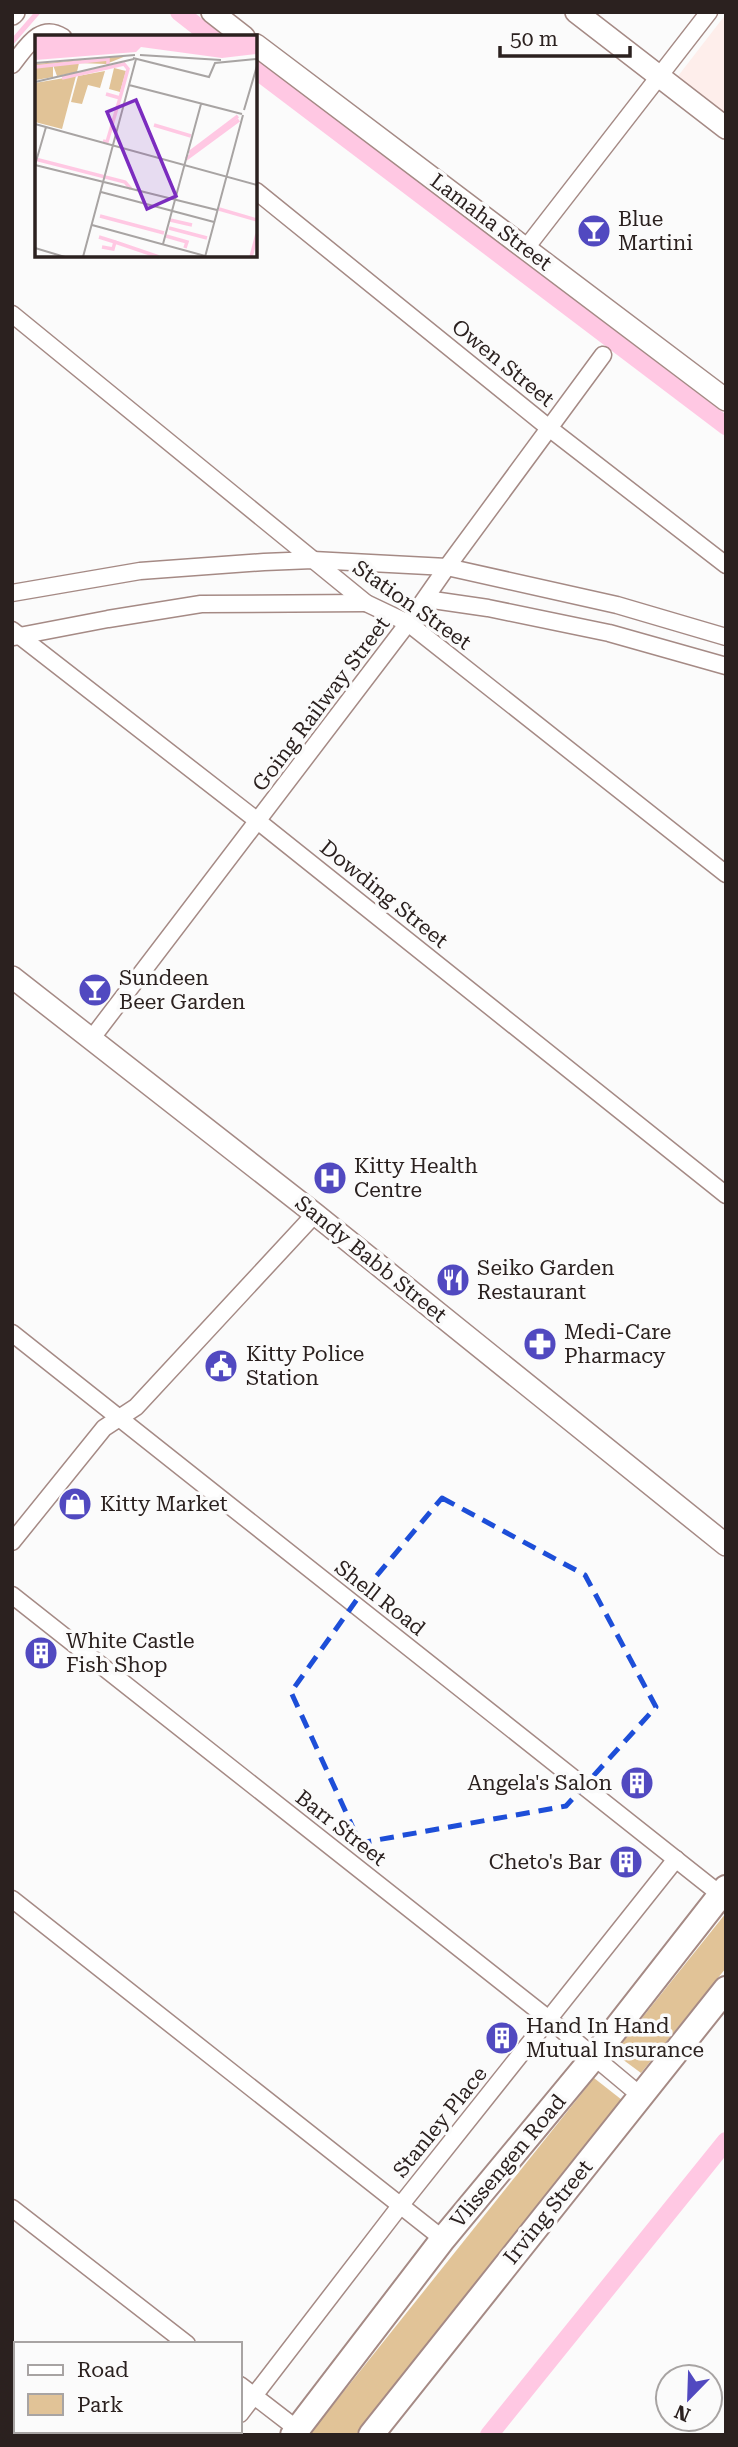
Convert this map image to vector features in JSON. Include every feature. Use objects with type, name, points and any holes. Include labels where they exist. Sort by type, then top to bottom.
[{"type":"main road","name":"Vlissengen Road","points":[[295,2432],[443,2239],[593,2058],[723,1892]]},
{"type":"main road","name":"Irving Street","points":[[371,2435],[726,1989]]},
{"type":"street","points":[[212,12],[241,35]]},
{"type":"street","points":[[576,12],[726,128]]},
{"type":"street","points":[[526,248],[709,12]]},
{"type":"street","points":[[38,35],[43,32],[61,35]]},
{"type":"street","points":[[12,65],[35,37]]},
{"type":"street","name":"Lamaha Street","points":[[257,46],[726,400]]},
{"type":"street","name":"Owen Street","points":[[257,192],[549,428],[726,565]]},
{"type":"street","name":"Station Street","points":[[12,314],[366,603],[408,623],[726,874]]},
{"type":"street","name":"Going Railway Street","points":[[92,1038],[259,822],[426,599],[603,355]]},
{"type":"street","points":[[12,593],[140,571],[313,559],[447,567],[617,605],[726,637]]},
{"type":"street","points":[[426,599],[488,608],[609,633],[726,666]]},
{"type":"street","points":[[15,635],[201,604],[366,603]]},
{"type":"street","points":[[609,633],[617,605]]},
{"type":"street","name":"Dowding Street","points":[[15,635],[259,822],[726,1195]]},
{"type":"street","name":"Sandy Babb Street","points":[[12,977],[315,1214],[726,1545]]},
{"type":"street","points":[[12,1542],[104,1429],[136,1407],[315,1214]]},
{"type":"street","name":"Shell Road","points":[[12,1333],[676,1860],[723,1892]]},
{"type":"street","name":"Barr Street","points":[[12,1595],[641,2095]]},
{"type":"street","name":"Stanley Place","points":[[242,2411],[400,2206],[676,1860]]},
{"type":"street","points":[[12,1899],[443,2239]]},
{"type":"street","points":[[12,2208],[184,2342]]},
{"type":"street","points":[[242,2387],[295,2432]]},
{"type":"highlighted area","points":[[442,1498],[585,1575],[656,1707],[566,1806],[360,1843],[291,1692],[358,1598]]},
{"type":"shaded area","points":[[726,14],[726,119],[675,80]]},
{"type":"green space","points":[[726,1913],[726,1968],[641,2073],[614,2053]]},
{"type":"green space","points":[[594,2078],[622,2100],[356,2435],[309,2435]]},
{"type":"waterway","points":[[12,42],[38,12]]},
{"type":"waterway","points":[[179,12],[208,35]]},
{"type":"waterway","points":[[257,71],[726,426]]},
{"type":"waterway","points":[[489,2435],[726,2141]]},
{"type":"place","name":"Blue Martini","points":[[594,231]]},
{"type":"place","name":"Sundeen Beer Garden","points":[[95,990]]},
{"type":"place","name":"Kitty Health Centre","points":[[330,1178]]},
{"type":"place","name":"Seiko Garden Restaurant","points":[[453,1280]]},
{"type":"place","name":"Medi-Care Pharmacy","points":[[540,1344]]},
{"type":"place","name":"Kitty Police Station","points":[[221,1366]]},
{"type":"place","name":"Kitty Market","points":[[75,1504]]},
{"type":"place","name":"White Castle Fish Shop","points":[[41,1653]]},
{"type":"place","name":"Angela's Salon","points":[[637,1783]]},
{"type":"place","name":"Cheto's Bar","points":[[626,1862]]},
{"type":"place","name":"Hand In Hand Mutual Insurance","points":[[502,2038]]}]
